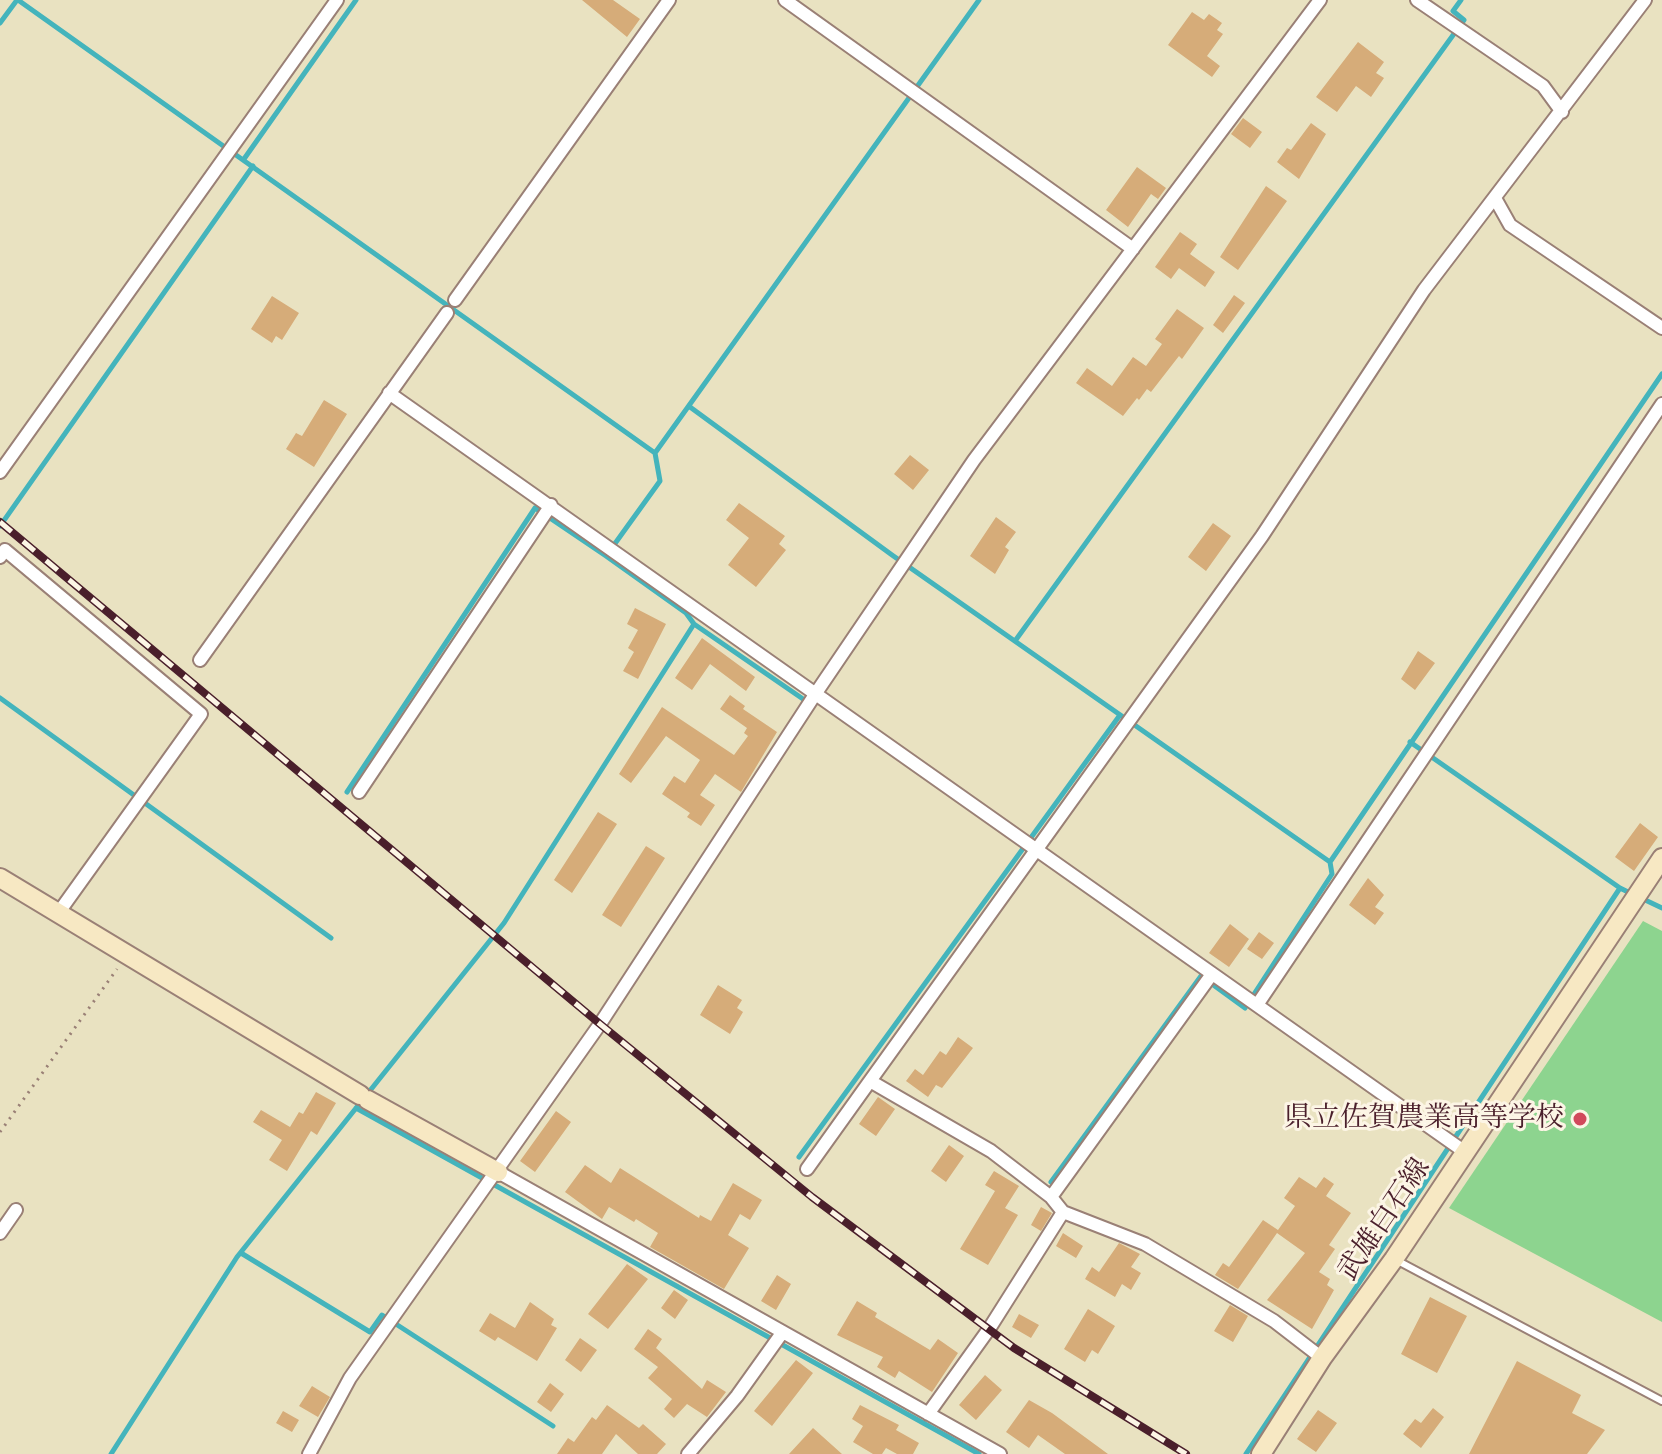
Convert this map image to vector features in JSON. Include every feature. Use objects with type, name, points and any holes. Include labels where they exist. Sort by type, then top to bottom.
[{"type":"main road","name":"武雄白石線","points":[[1261,1454],[1319,1356],[1394,1259],[1457,1146],[1662,858]]},
{"type":"main road","points":[[0,878],[494,1179]]},
{"type":"street","points":[[0,472],[337,0]]},
{"type":"street","points":[[455,300],[669,0]]},
{"type":"street","points":[[785,0],[1133,249]]},
{"type":"street","points":[[309,1454],[350,1378],[494,1179],[974,460],[1320,0]]},
{"type":"street","points":[[1417,0],[1543,86],[1562,112]]},
{"type":"street","points":[[807,1169],[1030,845],[1129,721],[1262,536],[1424,290],[1496,200],[1645,0]]},
{"type":"street","points":[[1496,200],[1510,225],[1662,328]]},
{"type":"street","points":[[200,660],[447,313]]},
{"type":"street","points":[[389,393],[547,512],[612,548],[1030,845],[1209,979],[1252,1002],[1457,1146]]},
{"type":"street","points":[[1252,1002],[1662,404]]},
{"type":"street","points":[[359,792],[547,512]]},
{"type":"street","points":[[0,557],[5,550],[201,714],[59,912]]},
{"type":"street","points":[[1051,1197],[1209,979]]},
{"type":"street","points":[[870,1081],[991,1151],[1051,1197],[1063,1212],[1145,1244],[1274,1321],[1319,1356]]},
{"type":"street","points":[[494,1179],[779,1337],[1000,1454]]},
{"type":"street","points":[[0,1233],[16,1210]]},
{"type":"street","points":[[928,1414],[989,1329],[1063,1212]]},
{"type":"street","points":[[688,1454],[779,1337]]},
{"type":"lane","points":[[1394,1259],[1662,1401]]},
{"type":"path","points":[[0,1132],[128,954]]},
{"type":"green space","points":[[1643,921],[1662,931],[1662,1322],[1449,1208]]},
{"type":"building","points":[[582,0],[613,0],[640,19],[627,37]]},
{"type":"building","points":[[1192,12],[1204,20],[1209,14],[1222,23],[1217,30],[1223,34],[1207,56],[1220,66],[1212,77],[1168,45]]},
{"type":"building","points":[[1358,42],[1384,62],[1376,73],[1384,78],[1371,97],[1356,86],[1337,112],[1316,97]]},
{"type":"building","points":[[1243,118],[1262,132],[1250,148],[1231,134]]},
{"type":"building","points":[[1311,123],[1326,134],[1299,179],[1277,162],[1287,148],[1291,150]]},
{"type":"building","points":[[1137,167],[1166,188],[1158,199],[1151,194],[1128,227],[1106,210]]},
{"type":"building","points":[[1266,186],[1287,201],[1238,270],[1220,257]]},
{"type":"building","points":[[1180,232],[1197,244],[1190,254],[1215,272],[1205,287],[1179,268],[1171,279],[1155,267]]},
{"type":"building","points":[[1234,295],[1245,303],[1223,333],[1213,325]]},
{"type":"building","points":[[272,296],[299,313],[282,340],[276,336],[272,343],[251,329]]},
{"type":"building","points":[[1177,309],[1204,328],[1182,359],[1179,356],[1151,392],[1147,389],[1123,416],[1076,383],[1087,368],[1112,386],[1133,357],[1146,366],[1162,344],[1155,339]]},
{"type":"building","points":[[324,400],[347,414],[314,467],[286,449],[296,433],[302,436]]},
{"type":"building","points":[[910,455],[929,470],[913,490],[894,474]]},
{"type":"building","points":[[739,503],[785,536],[779,544],[786,550],[756,587],[728,565],[749,538],[726,520]]},
{"type":"building","points":[[996,517],[1016,532],[1005,547],[1009,550],[995,574],[970,556]]},
{"type":"building","points":[[1213,523],[1231,536],[1206,571],[1188,557]]},
{"type":"building","points":[[635,608],[666,624],[638,679],[623,671],[634,652],[628,648],[638,630],[627,624]]},
{"type":"building","points":[[702,638],[755,677],[746,691],[710,664],[692,690],[675,678]]},
{"type":"building","points":[[1418,651],[1435,663],[1415,690],[1401,679]]},
{"type":"building","points":[[730,695],[745,706],[743,709],[777,732],[741,792],[715,774],[700,795],[715,805],[701,826],[687,817],[690,813],[662,794],[674,776],[685,783],[700,760],[666,736],[631,783],[619,774],[662,707],[734,755],[748,736],[744,733],[747,728],[720,709]]},
{"type":"building","points":[[598,812],[617,824],[572,893],[554,880]]},
{"type":"building","points":[[1640,823],[1658,837],[1634,871],[1615,857]]},
{"type":"building","points":[[646,846],[665,858],[621,927],[602,915]]},
{"type":"building","points":[[1368,878],[1384,895],[1375,907],[1384,913],[1375,925],[1349,905]]},
{"type":"building","points":[[1230,924],[1249,939],[1229,967],[1209,953]]},
{"type":"building","points":[[1259,932],[1274,943],[1262,959],[1247,949]]},
{"type":"building","points":[[718,985],[742,1000],[737,1008],[743,1012],[730,1034],[700,1015]]},
{"type":"building","points":[[958,1037],[973,1048],[942,1088],[936,1085],[928,1097],[906,1081],[915,1069],[923,1075],[940,1051],[946,1055]]},
{"type":"building","points":[[316,1092],[336,1103],[317,1135],[311,1131],[287,1171],[269,1160],[282,1140],[253,1122],[261,1110],[290,1127],[299,1112],[303,1114]]},
{"type":"building","points":[[878,1097],[895,1109],[876,1136],[859,1124]]},
{"type":"building","points":[[556,1111],[571,1122],[535,1172],[520,1161]]},
{"type":"building","points":[[949,1145],[964,1156],[946,1182],[931,1171]]},
{"type":"building","points":[[585,1165],[611,1183],[620,1168],[699,1218],[700,1215],[711,1221],[733,1183],[762,1200],[750,1220],[740,1214],[728,1235],[749,1248],[724,1289],[650,1247],[658,1233],[636,1219],[634,1222],[609,1207],[602,1219],[565,1192]]},
{"type":"building","points":[[994,1171],[1019,1186],[1005,1208],[1018,1215],[988,1265],[960,1249],[995,1191],[985,1185]]},
{"type":"building","points":[[1299,1177],[1316,1188],[1324,1177],[1334,1184],[1326,1196],[1351,1213],[1329,1245],[1335,1249],[1319,1272],[1330,1279],[1327,1285],[1334,1290],[1312,1329],[1267,1300],[1305,1253],[1277,1233],[1238,1289],[1215,1275],[1223,1263],[1229,1267],[1263,1220],[1278,1230],[1295,1206],[1284,1198]]},
{"type":"building","points":[[1041,1207],[1052,1213],[1041,1231],[1031,1225]]},
{"type":"building","points":[[1063,1233],[1083,1246],[1076,1258],[1056,1246]]},
{"type":"building","points":[[1119,1243],[1140,1254],[1131,1267],[1141,1273],[1131,1290],[1122,1284],[1115,1297],[1085,1279],[1092,1267],[1099,1272]]},
{"type":"building","points":[[627,1264],[648,1279],[608,1329],[588,1314]]},
{"type":"building","points":[[777,1275],[791,1284],[776,1310],[761,1301]]},
{"type":"building","points":[[674,1290],[688,1300],[675,1319],[661,1308]]},
{"type":"building","points":[[1430,1297],[1467,1316],[1437,1373],[1401,1354]]},
{"type":"building","points":[[857,1301],[877,1313],[875,1317],[930,1350],[938,1339],[958,1353],[932,1392],[899,1371],[895,1378],[877,1367],[883,1357],[837,1335]]},
{"type":"building","points":[[530,1302],[554,1319],[551,1325],[557,1328],[537,1361],[498,1337],[495,1341],[479,1331],[490,1313],[515,1328]]},
{"type":"building","points":[[1230,1305],[1248,1316],[1233,1342],[1214,1331]]},
{"type":"building","points":[[1088,1309],[1115,1326],[1098,1354],[1092,1350],[1085,1362],[1064,1349]]},
{"type":"building","points":[[1019,1314],[1039,1325],[1031,1338],[1012,1327]]},
{"type":"building","points":[[648,1329],[662,1339],[656,1348],[702,1389],[707,1380],[726,1392],[707,1417],[687,1404],[674,1418],[664,1409],[672,1399],[648,1378],[658,1367],[634,1349]]},
{"type":"building","points":[[580,1338],[597,1350],[581,1372],[565,1360]]},
{"type":"building","points":[[796,1360],[813,1373],[772,1426],[754,1411]]},
{"type":"building","points":[[1517,1361],[1581,1395],[1572,1413],[1605,1430],[1587,1454],[1469,1454]]},
{"type":"building","points":[[985,1375],[1002,1390],[976,1420],[959,1405]]},
{"type":"building","points":[[550,1383],[564,1394],[551,1412],[537,1402]]},
{"type":"building","points":[[312,1386],[330,1397],[318,1417],[299,1406]]},
{"type":"building","points":[[1029,1400],[1108,1454],[1065,1454],[1038,1435],[1029,1448],[1006,1432]]},
{"type":"building","points":[[607,1405],[639,1428],[643,1424],[666,1444],[657,1454],[638,1454],[616,1434],[602,1454],[557,1454],[568,1438],[574,1442],[592,1417],[596,1420]]},
{"type":"building","points":[[860,1405],[899,1425],[896,1430],[919,1443],[913,1454],[897,1454],[886,1448],[882,1454],[873,1454],[853,1442],[863,1426],[852,1419]]},
{"type":"building","points":[[1433,1408],[1444,1417],[1421,1448],[1403,1434],[1415,1419],[1421,1423]]},
{"type":"building","points":[[1318,1410],[1337,1423],[1316,1452],[1297,1439]]},
{"type":"building","points":[[283,1411],[299,1420],[292,1432],[276,1423]]},
{"type":"building","points":[[813,1428],[842,1454],[789,1454]]},
{"type":"waterway","points":[[0,23],[17,0]]},
{"type":"waterway","points":[[18,0],[655,453],[979,0]]},
{"type":"waterway","points":[[244,159],[356,0]]},
{"type":"waterway","points":[[1015,641],[1464,20],[1453,11],[1461,0]]},
{"type":"waterway","points":[[0,526],[253,166]]},
{"type":"waterway","points":[[690,407],[892,555],[1330,862],[1662,374]]},
{"type":"waterway","points":[[655,453],[660,481],[606,556],[686,613],[694,624]]},
{"type":"waterway","points":[[347,792],[535,508],[606,556]]},
{"type":"waterway","points":[[111,1454],[237,1257],[504,923],[694,624],[803,699]]},
{"type":"waterway","points":[[0,698],[331,938]]},
{"type":"waterway","points":[[799,1157],[1120,715]]},
{"type":"waterway","points":[[1410,742],[1620,888]]},
{"type":"waterway","points":[[1051,1182],[1201,976],[1245,1008],[1332,874],[1330,862]]},
{"type":"waterway","points":[[1246,1454],[1620,888],[1632,894]]},
{"type":"waterway","points":[[1641,898],[1662,908]]},
{"type":"waterway","points":[[356,1108],[979,1454]]},
{"type":"waterway","points":[[241,1253],[370,1332],[382,1315],[553,1426]]},
{"type":"railway","points":[[0,522],[600,1024],[812,1197],[1014,1348],[1186,1454]]},
{"type":"place","name":"県立佐賀農業高等学校","points":[[1580,1119]]}]
